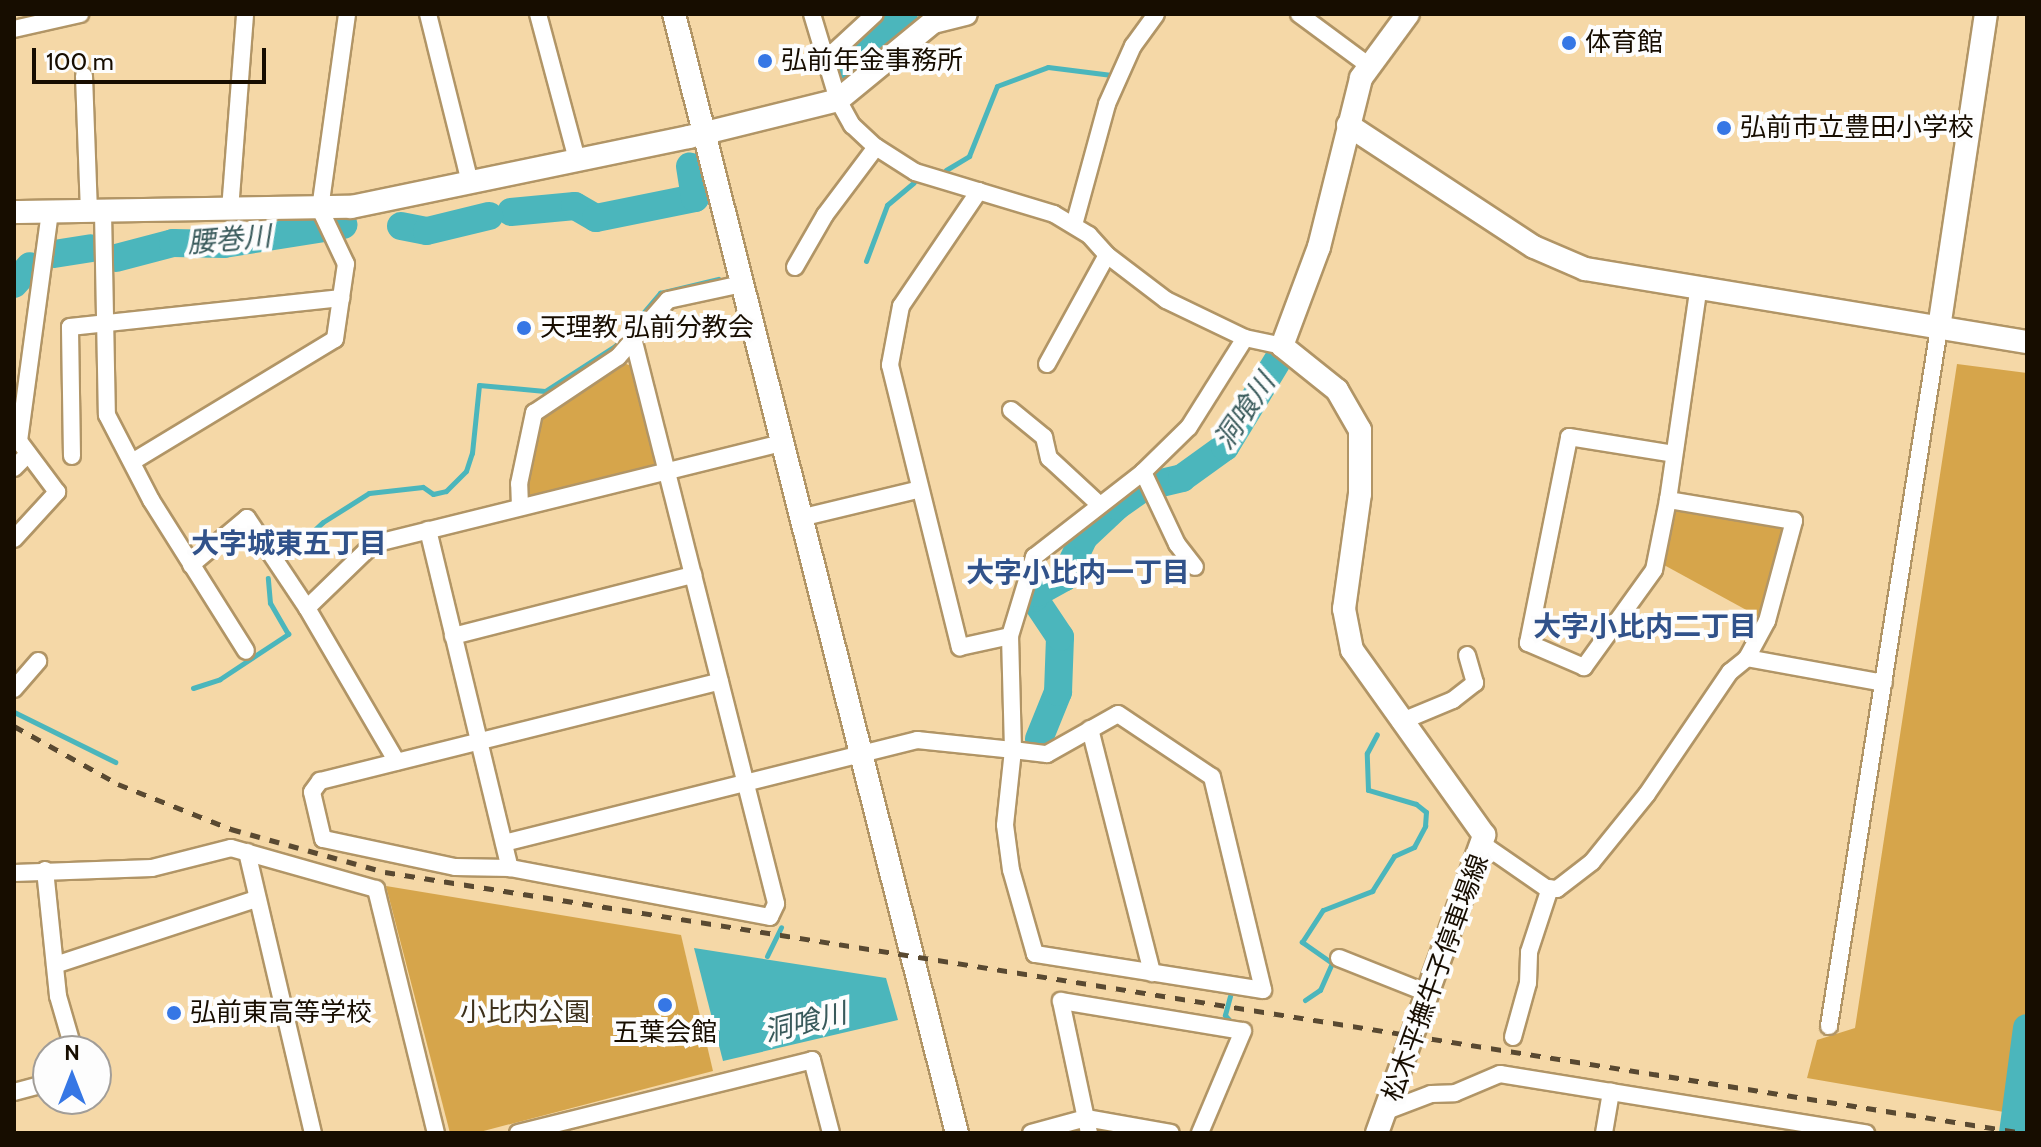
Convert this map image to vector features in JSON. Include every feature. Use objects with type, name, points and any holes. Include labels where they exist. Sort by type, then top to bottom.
[{"type":"street","points":[[14,29],[80,14]]},
{"type":"street","points":[[230,210],[245,14]]},
{"type":"street","points":[[132,462],[335,339],[346,264],[325,221],[347,14]]},
{"type":"street","points":[[428,14],[470,182]]},
{"type":"street","points":[[538,14],[577,160]]},
{"type":"street","points":[[674,14],[957,1133]]},
{"type":"street","points":[[812,14],[838,100],[852,125],[876,147],[915,172],[1074,225],[1107,255],[1166,300],[1245,338],[1282,346],[1319,247],[1348,125],[1368,65],[1408,14]]},
{"type":"street","points":[[824,61],[875,14]]},
{"type":"street","points":[[14,212],[230,210],[325,221],[470,182],[705,134],[838,100],[933,22],[966,14]]},
{"type":"street","points":[[1074,225],[1107,104],[1133,46],[1156,14]]},
{"type":"street","points":[[1299,14],[1368,65]]},
{"type":"street","points":[[1829,1026],[1986,14]]},
{"type":"street","points":[[84,76],[105,323],[107,415],[191,565],[246,651]]},
{"type":"street","points":[[1348,125],[1559,259],[1607,275],[2027,342]]},
{"type":"street","points":[[795,267],[825,215],[876,147]]},
{"type":"street","points":[[979,191],[901,306],[890,365],[917,490],[960,647],[1010,636]]},
{"type":"street","points":[[14,539],[57,492],[19,441],[20,395],[50,212]]},
{"type":"street","points":[[1047,364],[1107,255]]},
{"type":"street","points":[[520,507],[519,484],[534,413],[618,357],[668,300],[742,284]]},
{"type":"street","points":[[1674,454],[1569,437],[1528,643],[1584,667],[1654,570],[1668,500],[1698,291]]},
{"type":"street","points":[[72,456],[70,327],[341,298]]},
{"type":"street","points":[[633,338],[666,471],[720,681],[776,904],[770,917],[510,868],[455,867],[323,839],[312,792],[320,781],[720,681]]},
{"type":"street","points":[[504,843],[917,740],[1013,750],[1047,754],[1118,714],[1212,777],[1263,990],[1035,954],[1011,870],[1005,825],[1013,750],[1010,636],[1034,557],[1100,505],[1147,481],[1189,427],[1245,338]]},
{"type":"street","name":"松木平撫牛子停車場線","points":[[1282,346],[1337,390],[1360,430],[1360,494],[1344,631],[1400,722],[1484,835],[1484,845],[1427,993],[1389,1110],[1377,1133]]},
{"type":"street","points":[[1011,410],[1044,437],[1049,458],[1100,505]]},
{"type":"street","points":[[307,608],[373,544],[781,443]]},
{"type":"street","points":[[14,468],[28,454]]},
{"type":"street","points":[[1147,481],[1177,544],[1195,567]]},
{"type":"street","points":[[800,518],[917,490]]},
{"type":"street","points":[[1484,845],[1550,888],[1557,889],[1592,862],[1647,794],[1730,672],[1747,658],[1771,609],[1794,521],[1668,500]]},
{"type":"street","points":[[191,565],[247,518],[307,608],[397,762]]},
{"type":"street","points":[[428,530],[510,868]]},
{"type":"street","points":[[453,636],[693,575]]},
{"type":"street","points":[[1400,722],[1443,705],[1475,683],[1467,655]]},
{"type":"street","points":[[1747,658],[1884,683]]},
{"type":"street","points":[[14,689],[38,661]]},
{"type":"street","points":[[1090,729],[1152,973]]},
{"type":"street","points":[[14,873],[152,868],[231,848],[376,889],[436,1133]]},
{"type":"street","points":[[247,852],[313,1133]]},
{"type":"street","points":[[45,870],[55,965],[70,1035]]},
{"type":"street","points":[[1513,1037],[1528,983],[1529,952],[1550,888]]},
{"type":"street","points":[[55,965],[256,899]]},
{"type":"street","points":[[1339,958],[1427,993]]},
{"type":"street","points":[[1088,1126],[1061,1001],[1243,1031],[1200,1133]]},
{"type":"street","points":[[518,1133],[551,1129],[812,1060],[831,1133]]},
{"type":"street","points":[[1389,1110],[1431,1094],[1455,1093],[1500,1074],[1866,1133]]},
{"type":"street","points":[[1604,1133],[1611,1092]]},
{"type":"street","points":[[1031,1133],[1088,1126],[1171,1133]]},
{"type":"green space","points":[[621,362],[634,367],[657,462],[654,468],[533,498],[526,491],[540,416]]},
{"type":"green space","points":[[1957,364],[2027,373],[2027,1116],[1807,1078],[1817,1040],[1855,1028]]},
{"type":"green space","points":[[1673,506],[1788,525],[1761,618],[1664,565]]},
{"type":"green space","name":"小比内公園","points":[[386,886],[681,935],[713,1071],[476,1133],[450,1133]]},
{"type":"water","points":[[694,948],[886,978],[898,1020],[723,1061]]},
{"type":"waterway","name":"腰巻川","points":[[846,65],[904,14]]},
{"type":"waterway","points":[[946,170],[969,156],[997,86],[1048,67],[1111,75],[1114,69]]},
{"type":"waterway","name":"腰巻川","points":[[511,212],[575,206],[596,218],[695,198],[690,166]]},
{"type":"waterway","points":[[866,261],[887,205],[914,182]]},
{"type":"waterway","name":"腰巻川","points":[[401,226],[427,231],[489,216]]},
{"type":"waterway","name":"腰巻川","points":[[116,258],[173,243],[224,244],[343,225]]},
{"type":"waterway","name":"腰巻川","points":[[54,254],[91,248]]},
{"type":"waterway","name":"腰巻川","points":[[14,284],[30,266]]},
{"type":"waterway","points":[[286,556],[323,522],[369,493],[423,487],[433,494],[446,491],[466,471],[472,453],[479,385],[545,391],[615,346],[660,293],[718,279]]},
{"type":"waterway","name":"洞喰川","points":[[1039,739],[1058,692],[1060,637],[1034,598],[1036,593],[1065,577],[1084,537],[1117,506],[1144,487],[1182,478],[1225,447],[1278,360]]},
{"type":"waterway","points":[[193,688],[220,679],[288,634],[270,603],[268,578]]},
{"type":"waterway","points":[[14,712],[115,762]]},
{"type":"waterway","points":[[1305,1000],[1320,990],[1332,963],[1302,942],[1323,910],[1372,891],[1394,856],[1414,847],[1425,826],[1426,812],[1416,804],[1368,790],[1367,753],[1377,734]]},
{"type":"waterway","points":[[767,956],[781,927]]},
{"type":"waterway","points":[[1230,996],[1225,1015],[1230,1021]]},
{"type":"waterway","points":[[2013,1133],[2027,1028]]},
{"type":"railway","points":[[14,726],[118,784],[231,829],[385,872],[2023,1133]]},
{"type":"place","name":"体育館","points":[[1569,43]]},
{"type":"place","name":"弘前年金事務所","points":[[765,61]]},
{"type":"place","name":"弘前市立豊田小学校","points":[[1724,128]]},
{"type":"place","name":"天理教 弘前分教会","points":[[524,328]]},
{"type":"place","name":"五葉会館","points":[[665,1005]]},
{"type":"place","name":"弘前東高等学校","points":[[174,1013]]},
{"type":"district","name":"大字城東五丁目","points":[[289,543]]},
{"type":"district","name":"大字小比内一丁目","points":[[1078,572]]},
{"type":"district","name":"大字小比内二丁目","points":[[1645,626]]}]
